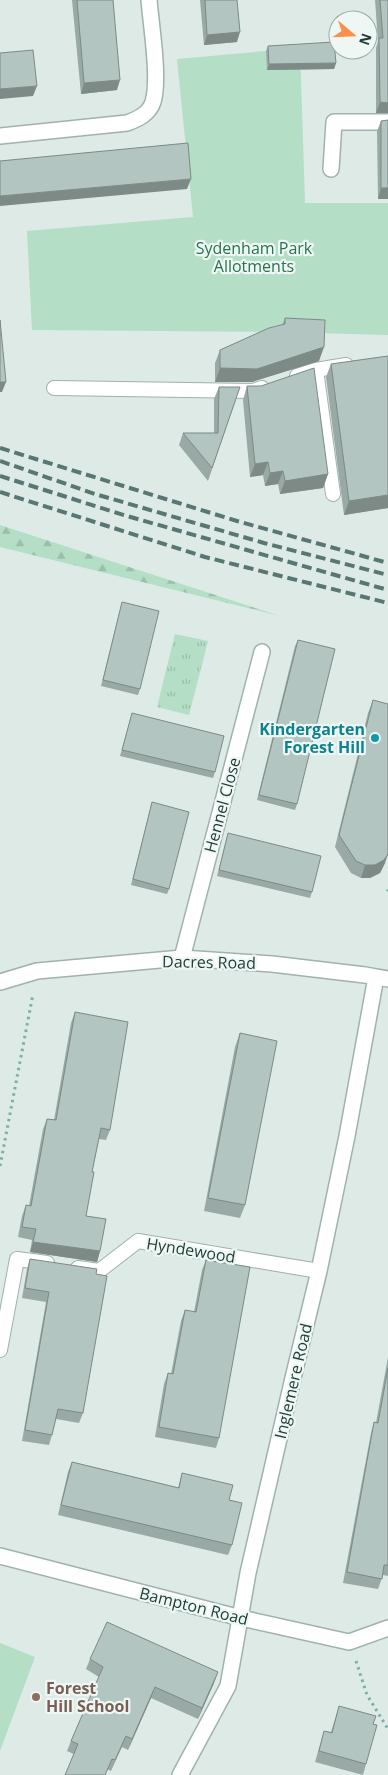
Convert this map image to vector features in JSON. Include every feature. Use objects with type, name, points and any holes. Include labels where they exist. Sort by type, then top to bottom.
[{"type":"street","points":[[0,136],[127,123],[139,119],[146,113],[152,103],[156,87],[150,0]]},
{"type":"street","points":[[331,169],[334,122],[388,122]]},
{"type":"street","name":"Hennel Close","points":[[182,958],[262,652]]},
{"type":"street","name":"Dacres Road","points":[[0,982],[37,971],[182,958],[272,964],[382,978]]},
{"type":"street","name":"Inglemere Road","points":[[180,1775],[228,1686],[248,1574],[292,1378],[319,1271],[382,978]]},
{"type":"street","name":"Bampton Road","points":[[0,1556],[241,1618],[349,1642]]},
{"type":"street","points":[[349,1642],[388,1628]]},
{"type":"lane","points":[[54,388],[253,391],[316,370],[359,364]]},
{"type":"lane","points":[[316,370],[332,494]]},
{"type":"lane","name":"Hyndewood","points":[[0,1350],[18,1258],[100,1271],[138,1241],[319,1271]]},
{"type":"path","points":[[0,1166],[37,971]]},
{"type":"path","points":[[349,1642],[367,1695],[388,1729]]},
{"type":"green space","name":"Sydenham Park Allotments","points":[[300,48],[305,203],[388,203],[388,335],[32,330],[27,231],[193,217],[177,59]]},
{"type":"green space","points":[[0,525],[280,616],[0,547]]},
{"type":"green space","points":[[175,634],[208,641],[189,715],[157,707]]},
{"type":"green space","points":[[0,1643],[35,1657],[0,1751]]},
{"type":"building","points":[[77,0],[113,0],[120,80],[84,83]]},
{"type":"building","points":[[205,0],[237,0],[240,32],[207,35]]},
{"type":"building","points":[[380,0],[388,0],[388,103],[380,102],[379,38],[383,38]]},
{"type":"building","points":[[328,42],[328,60],[336,60],[336,63],[269,64],[268,46]]},
{"type":"building","points":[[33,50],[37,86],[0,89],[0,53]]},
{"type":"building","points":[[388,120],[388,188],[381,188],[381,121]]},
{"type":"building","points":[[188,143],[191,179],[0,196],[0,161]]},
{"type":"building","points":[[285,318],[325,320],[324,347],[257,369],[220,368],[220,350],[269,328],[285,324]]},
{"type":"building","points":[[0,320],[6,382],[0,382]]},
{"type":"building","points":[[388,356],[388,495],[349,501],[331,364]]},
{"type":"building","points":[[314,368],[328,474],[285,481],[283,471],[270,473],[268,462],[255,464],[247,386],[261,386]]},
{"type":"building","points":[[219,387],[240,387],[212,468],[183,433],[218,433]]},
{"type":"building","points":[[122,602],[159,611],[140,689],[103,680]]},
{"type":"building","points":[[298,640],[335,649],[297,804],[259,795]]},
{"type":"building","points":[[373,700],[388,704],[388,854],[384,860],[375,865],[365,865],[356,861],[339,835]]},
{"type":"building","points":[[132,713],[224,736],[215,772],[122,750]]},
{"type":"building","points":[[152,802],[189,812],[169,889],[133,879]]},
{"type":"building","points":[[228,833],[321,856],[312,892],[219,870]]},
{"type":"building","points":[[75,1012],[128,1022],[110,1130],[101,1128],[86,1216],[106,1219],[100,1251],[33,1242],[36,1229],[22,1227],[26,1205],[31,1206],[47,1119],[56,1120]]},
{"type":"building","points":[[240,1033],[277,1041],[245,1205],[208,1198]]},
{"type":"building","points":[[30,1259],[97,1269],[96,1274],[107,1276],[83,1413],[58,1409],[52,1435],[25,1430],[49,1292],[25,1288]]},
{"type":"building","points":[[206,1260],[250,1267],[219,1438],[159,1427],[168,1373],[173,1374],[185,1310],[196,1312]]},
{"type":"building","points":[[388,1368],[388,1565],[384,1565],[382,1579],[347,1572],[374,1422],[378,1423]]},
{"type":"building","points":[[72,1462],[179,1488],[182,1473],[233,1485],[229,1500],[242,1503],[232,1545],[61,1505]]},
{"type":"building","points":[[107,1622],[218,1672],[202,1708],[155,1687],[132,1739],[126,1736],[115,1760],[112,1759],[105,1775],[65,1775],[78,1744],[71,1741],[103,1667],[90,1659]]},
{"type":"building","points":[[339,1706],[376,1716],[373,1724],[377,1725],[366,1764],[319,1751],[324,1731],[332,1733]]},
{"type":"railway","points":[[0,448],[237,521],[388,563]]},
{"type":"railway","points":[[0,461],[95,494],[264,543],[388,575]]},
{"type":"railway","points":[[0,476],[127,516],[388,590]]},
{"type":"railway","points":[[0,492],[205,557],[388,603]]},
{"type":"place","name":"Kindergarten Forest Hill","points":[[375,738]]},
{"type":"place","name":"Forest Hill School","points":[[36,1697]]}]
